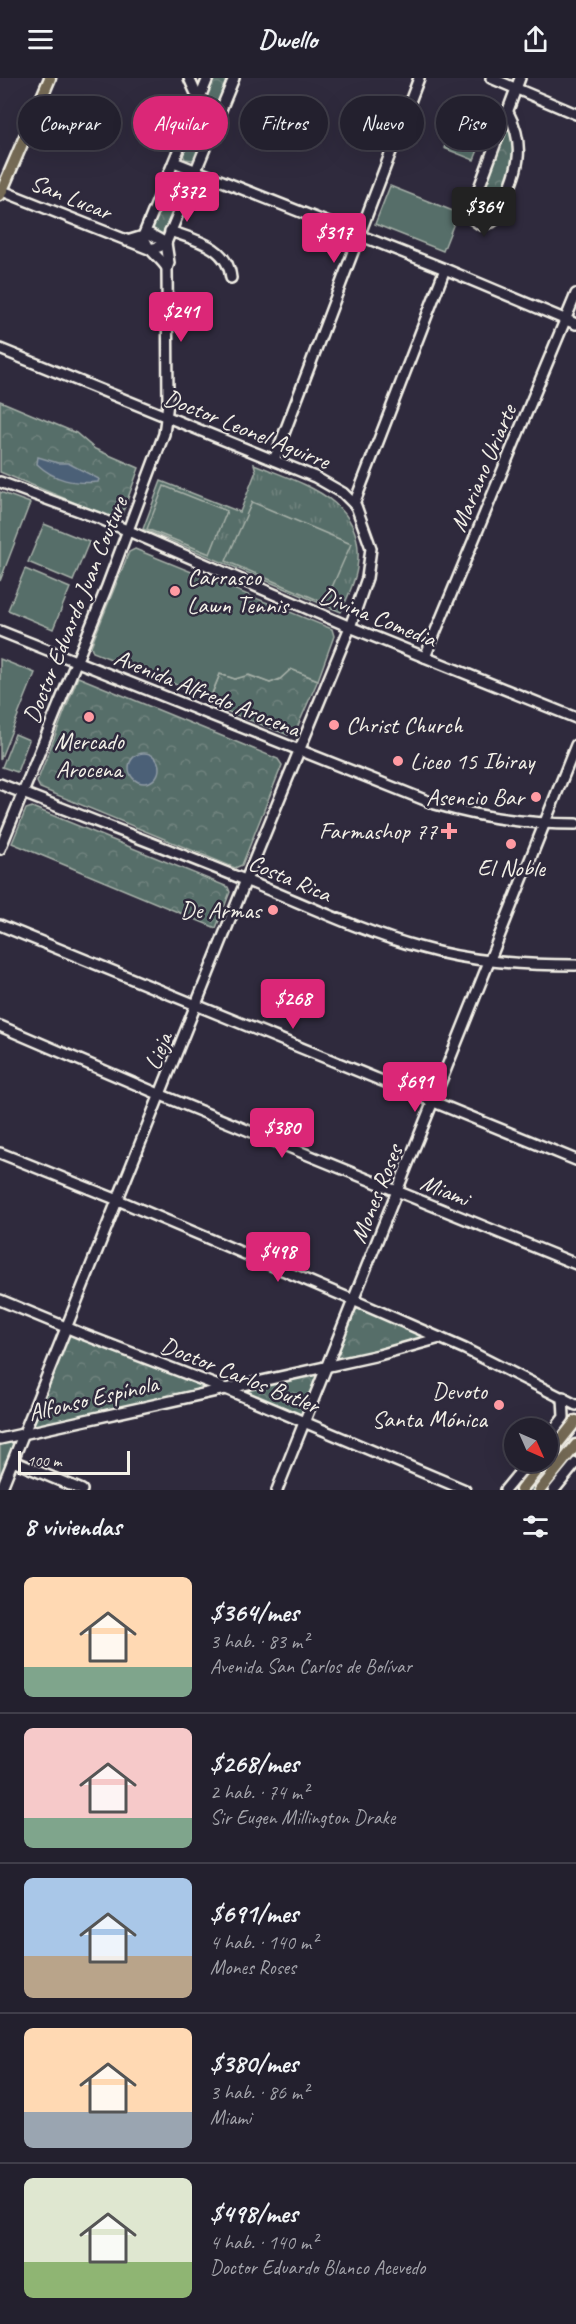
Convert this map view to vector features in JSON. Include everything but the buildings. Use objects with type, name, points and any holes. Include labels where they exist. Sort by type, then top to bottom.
[{"type":"main road","points":[[1,192],[50,78]]},
{"type":"main road","points":[[558,1443],[576,1421]]},
{"type":"main road","points":[[569,1465],[563,1455],[576,1434]]},
{"type":"main road","points":[[540,1490],[569,1465],[576,1445]]},
{"type":"main road","points":[[520,1490],[535,1472]]},
{"type":"street","points":[[189,78],[197,96]]},
{"type":"street","points":[[201,96],[208,78]]},
{"type":"street","points":[[149,249],[166,243],[234,78]]},
{"type":"street","points":[[274,460],[419,78]]},
{"type":"street","points":[[491,78],[576,114]]},
{"type":"street","points":[[508,112],[513,122],[519,150],[517,168],[496,219],[481,225],[471,218],[470,212],[520,78]]},
{"type":"street","points":[[167,268],[144,242],[144,234],[179,150]]},
{"type":"street","points":[[174,162],[445,269],[576,324]]},
{"type":"street","name":"San Lucar","points":[[1,192],[149,249]]},
{"type":"street","points":[[170,231],[199,241],[218,251],[230,267],[231,278]]},
{"type":"street","name":"San Lucar","points":[[126,241],[144,234]]},
{"type":"street","points":[[144,234],[155,235],[166,243]]},
{"type":"street","name":"Doctor Eduardo Juan Couture","points":[[0,849],[129,531],[164,434],[167,268],[169,263],[166,243]]},
{"type":"street","points":[[354,504],[445,269]]},
{"type":"street","name":"Mariano Uriarte","points":[[425,657],[576,294]]},
{"type":"street","name":"Doctor Leonel Aguirre","points":[[0,349],[332,485],[354,504],[365,527],[371,548],[367,578],[350,627]]},
{"type":"street","name":"Divina Comedia","points":[[0,482],[129,531],[350,627],[576,718]]},
{"type":"street","name":"Lieja","points":[[1,1490],[350,627]]},
{"type":"street","name":"Avenida Alfredo Arocena","points":[[0,631],[435,804],[480,816],[544,824],[576,824]]},
{"type":"street","name":"Mones Roses","points":[[277,1490],[576,745]]},
{"type":"street","name":"Costa Rica","points":[[0,784],[246,880],[355,926],[408,944],[460,957],[576,965]]},
{"type":"street","points":[[0,925],[576,1160]]},
{"type":"street","name":"Miami","points":[[0,1026],[161,1095],[576,1264]]},
{"type":"street","points":[[0,1153],[118,1200],[440,1338],[576,1405]]},
{"type":"street","name":"Doctor Carlos Butler","points":[[0,1300],[226,1389],[465,1490]]},
{"type":"street","name":"Alfonso Espínola","points":[[0,1439],[327,1366],[440,1338]]},
{"type":"street","points":[[563,1397],[576,1395]]},
{"type":"street","points":[[558,1426],[564,1417],[563,1397]]},
{"type":"street","points":[[558,1433],[576,1421]]},
{"type":"street","points":[[13,1461],[82,1490]]},
{"type":"street","points":[[554,1490],[569,1465]]},
{"type":"street","points":[[506,1490],[520,1472]]},
{"type":"green space","points":[[212,78],[228,78],[221,96],[205,96]]},
{"type":"green space","points":[[506,132],[513,133],[517,155],[494,218],[483,223],[474,215],[498,150],[506,150]]},
{"type":"green space","points":[[183,150],[199,150],[192,160],[185,159]]},
{"type":"green space","points":[[449,150],[478,150],[474,160]]},
{"type":"green space","points":[[174,179],[183,183],[184,189],[161,236],[150,231],[169,183]]},
{"type":"green space","points":[[390,186],[458,213],[443,251],[375,224]]},
{"type":"green space","points":[[0,401],[76,433],[95,449],[139,468],[121,517],[115,519],[0,472]]},
{"type":"green space","points":[[254,464],[292,479],[328,498],[342,510],[352,526],[358,545],[357,568],[353,585],[341,612],[143,529],[161,481],[240,512],[256,471]]},
{"type":"green space","points":[[164,486],[227,511],[210,554],[147,529]]},
{"type":"green space","points":[[0,492],[30,503],[0,581]]},
{"type":"green space","points":[[252,502],[351,544],[325,603],[226,561]]},
{"type":"green space","points":[[44,524],[89,542],[73,581],[28,562]]},
{"type":"green space","name":"Carrasco Lawn Tennis","points":[[135,549],[332,629],[334,636],[318,680],[291,669],[280,679],[270,683],[249,675],[235,679],[220,674],[210,698],[93,652],[91,646],[129,552]]},
{"type":"green space","points":[[25,569],[70,588],[53,629],[8,610]]},
{"type":"green space","points":[[0,659],[35,673],[0,760]]},
{"type":"green space","points":[[291,669],[318,680],[296,730],[288,735],[208,704],[220,674],[235,679],[248,675],[270,683],[280,679]]},
{"type":"green space","points":[[78,677],[278,759],[282,765],[242,865],[235,868],[40,788],[37,782]]},
{"type":"green space","points":[[15,734],[29,740],[17,772],[2,767]]},
{"type":"green space","points":[[32,807],[228,887],[230,892],[216,928],[12,843],[26,809]]},
{"type":"green space","points":[[358,1309],[428,1338],[339,1361],[336,1354],[352,1313]]},
{"type":"green space","points":[[71,1333],[203,1385],[206,1390],[33,1428],[32,1423],[67,1337]]},
{"type":"green space","points":[[315,1374],[319,1377],[304,1414],[300,1415],[241,1391]]},
{"type":"green space","points":[[0,1440],[14,1440],[16,1443],[0,1488]]},
{"type":"green space","points":[[543,1472],[549,1472],[536,1490],[527,1490]]},
{"type":"water","points":[[38,457],[58,463],[68,463],[99,479],[98,482],[73,482],[58,478],[37,464]]},
{"type":"water","points":[[144,753],[155,757],[159,768],[155,779],[144,783],[133,779],[129,768],[133,757]]},
{"type":"place","name":"Carrasco Lawn Tennis","points":[[175,591]]},
{"type":"place","name":"Mercado Arocena","points":[[89,717]]},
{"type":"place","name":"Christ Church","points":[[334,725]]},
{"type":"place","name":"Liceo 15 Ibiray","points":[[398,761]]},
{"type":"place","name":"Asencio Bar","points":[[536,797]]},
{"type":"place","name":"Farmashop 77","points":[[449,831]]},
{"type":"place","name":"El Noble","points":[[511,844]]},
{"type":"place","name":"De Armas","points":[[273,910]]},
{"type":"place","name":"Devoto Santa Mónica","points":[[499,1405]]}]
